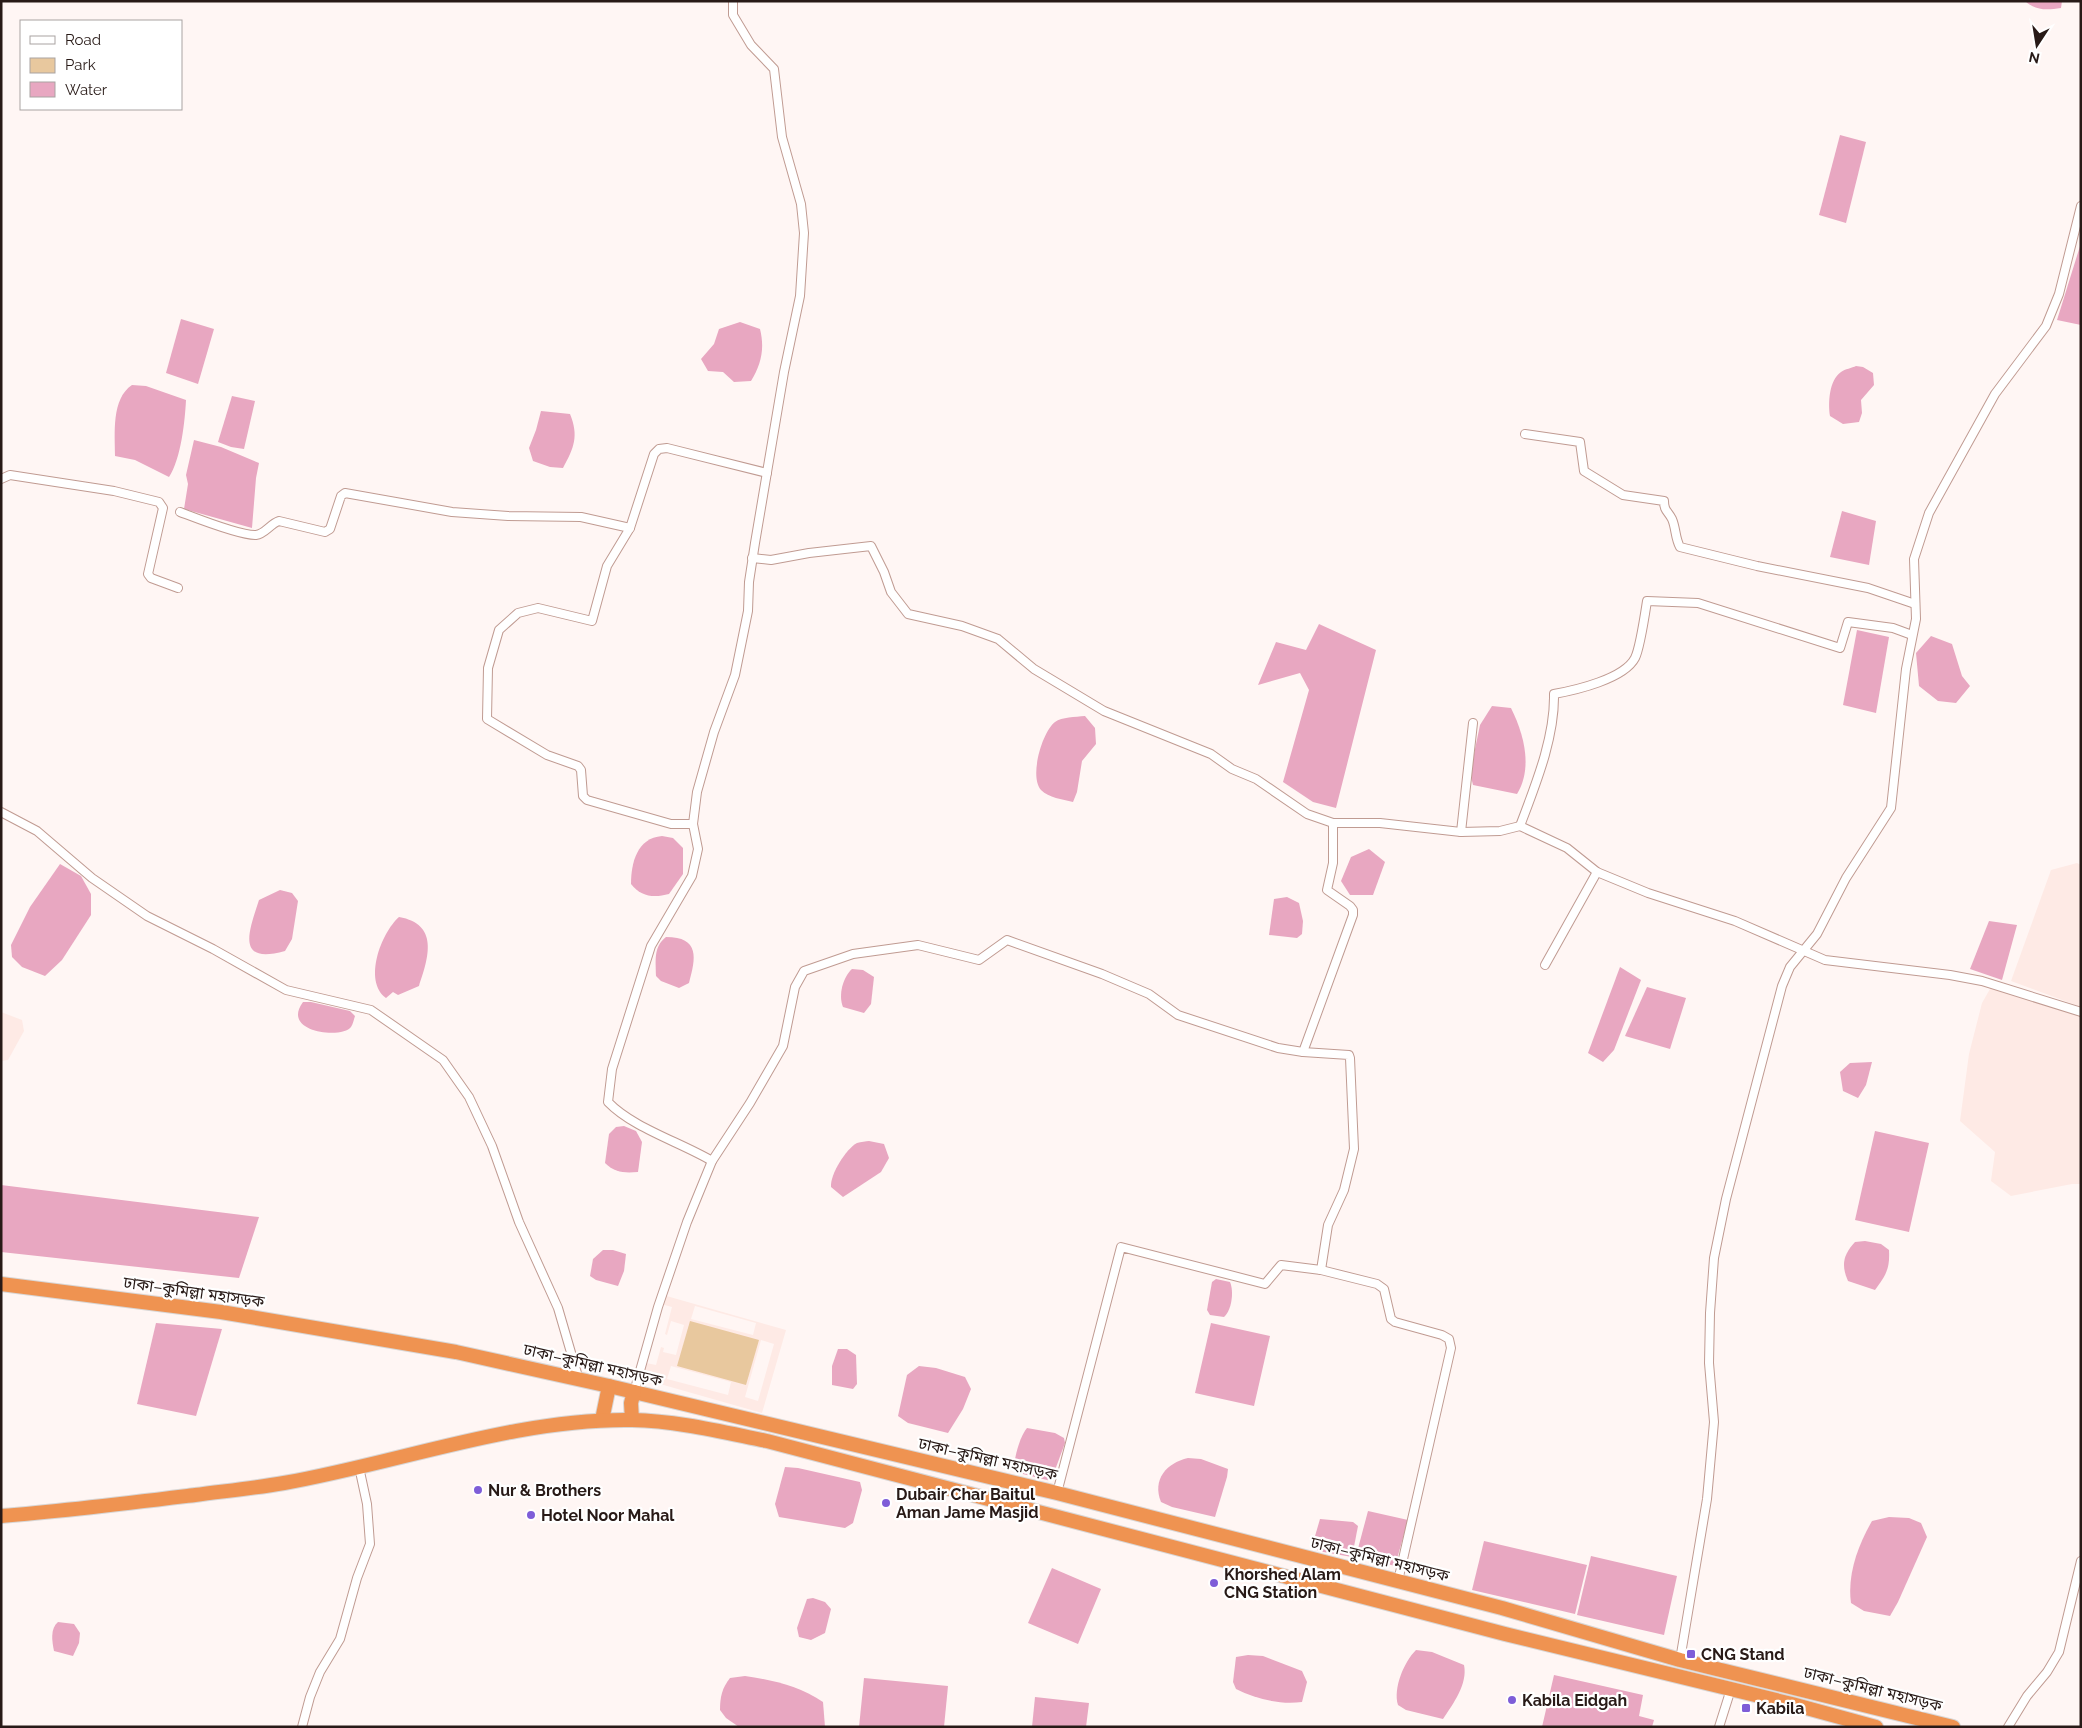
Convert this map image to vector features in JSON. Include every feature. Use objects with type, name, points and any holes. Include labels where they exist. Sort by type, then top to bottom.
[{"type":"highway","name":"ঢাকা–কুমিল্লা মহাসড়ক","points":[[1,1284],[221,1312],[456,1352],[609,1386],[1057,1492],[1502,1608],[1680,1660],[1953,1727]]},
{"type":"highway","points":[[602,1420],[609,1386]]},
{"type":"highway","points":[[632,1420],[634,1392]]},
{"type":"highway","points":[[1,1516],[85,1510],[283,1483],[504,1434],[561,1424],[602,1420],[632,1420],[700,1427],[767,1441],[1505,1634],[1792,1704],[1876,1727]]},
{"type":"highway","points":[[1792,1704],[1795,1688]]},
{"type":"street","points":[[712,1161],[690,1148],[661,1136],[614,1109],[608,1102],[612,1069],[650,946],[692,876],[698,849],[693,824],[697,792],[714,732],[735,675],[748,611],[752,558],[800,296],[804,233],[801,204],[782,137],[774,69],[750,46],[734,15],[733,1]]},
{"type":"street","points":[[1680,1660],[1707,1499],[1714,1422],[1708,1363],[1714,1258],[1726,1199],[1782,986],[1790,967],[1817,934],[1846,878],[1891,808],[1906,669],[1916,619],[1914,560],[1929,513],[1995,394],[2046,326],[2059,294],[2081,206]]},
{"type":"street","points":[[1525,434],[1580,442],[1584,471],[1623,495],[1664,501],[1664,511],[1672,520],[1676,540],[1680,547],[1766,568],[1868,588],[1915,604]]},
{"type":"street","points":[[693,824],[671,824],[587,800],[583,796],[581,770],[578,766],[546,756],[487,718],[488,668],[499,630],[518,613],[538,608],[592,621],[607,566],[630,528],[654,454],[659,449],[667,448],[767,473]]},
{"type":"street","points":[[1,480],[10,475],[114,491],[159,502],[163,508],[148,574],[151,578],[178,588]]},
{"type":"street","points":[[180,512],[256,535],[263,532],[272,523],[279,521],[325,532],[330,529],[341,496],[346,492],[452,512],[508,516],[581,517],[630,528]]},
{"type":"street","points":[[752,558],[771,560],[809,553],[871,546],[891,592],[908,614],[962,626],[998,639],[1034,669],[1104,711],[1211,754],[1232,769],[1256,779],[1307,814],[1333,823],[1380,823],[1461,832],[1500,832],[1520,826],[1567,848],[1597,872],[1648,893],[1735,921],[1825,960],[1950,975],[1982,981],[2081,1012]]},
{"type":"street","points":[[1520,826],[1539,777],[1554,710],[1554,694],[1581,689],[1625,671],[1635,658],[1647,601],[1698,603],[1840,648],[1848,622],[1893,628],[1912,635]]},
{"type":"street","points":[[1461,832],[1473,723]]},
{"type":"street","points":[[1,812],[37,831],[92,878],[147,916],[213,949],[286,990],[371,1010],[443,1060],[469,1098],[492,1146],[519,1222],[558,1308],[579,1380]]},
{"type":"street","points":[[1303,1052],[1353,915],[1353,910],[1350,906],[1327,890],[1333,863],[1333,823]]},
{"type":"street","points":[[1545,965],[1597,872]]},
{"type":"street","points":[[634,1392],[658,1307],[687,1222],[712,1161],[750,1103],[783,1046],[795,987],[804,971],[854,954],[918,945],[979,960],[1007,940],[1102,974],[1149,994],[1178,1015],[1278,1048],[1303,1052],[1345,1054],[1350,1058],[1354,1148],[1344,1190],[1328,1225],[1321,1270]]},
{"type":"street","points":[[1057,1492],[1121,1247],[1265,1284],[1280,1265],[1321,1270],[1382,1285],[1391,1319],[1442,1335],[1449,1339],[1451,1348],[1398,1581]]},
{"type":"street","points":[[302,1727],[310,1697],[320,1672],[340,1639],[357,1578],[370,1544],[367,1504],[359,1467]]},
{"type":"street","points":[[2008,1727],[2027,1696],[2047,1672],[2059,1652],[2081,1560]]},
{"type":"street","points":[[1719,1727],[1731,1689]]},
{"type":"shaded area","points":[[2077,863],[2081,865],[2081,1007],[2011,981],[2051,870]]},
{"type":"shaded area","points":[[1998,988],[2081,1015],[2081,1184],[2072,1184],[2011,1196],[1991,1181],[1995,1152],[1960,1121],[1969,1054],[1982,1003],[1990,989]]},
{"type":"shaded area","points":[[1,1012],[22,1020],[24,1031],[8,1060],[1,1061]]},
{"type":"shaded area","points":[[663,1295],[786,1330],[762,1413],[639,1378]],"holes":[[[661,1304],[672,1307],[665,1334],[667,1335],[671,1321],[684,1325],[676,1355],[663,1352],[664,1348],[661,1347],[656,1365],[646,1363]],[[695,1306],[756,1323],[753,1335],[691,1319]],[[761,1340],[774,1344],[758,1401],[745,1397]],[[671,1366],[731,1382],[728,1395],[667,1379]]]},
{"type":"green space","points":[[690,1321],[759,1340],[746,1385],[677,1366]]},
{"type":"water","points":[[2025,1],[2062,1],[2061,8],[2046,9],[2033,7]]},
{"type":"water","points":[[1840,135],[1866,142],[1846,223],[1819,215]]},
{"type":"water","points":[[2081,243],[2081,325],[2057,320]]},
{"type":"water","points":[[181,319],[214,329],[198,384],[166,373]]},
{"type":"water","points":[[740,322],[760,329],[762,350],[760,363],[751,381],[734,382],[723,372],[708,371],[701,359],[714,344],[719,329]]},
{"type":"water","points":[[1856,366],[1863,367],[1873,373],[1874,385],[1861,400],[1862,413],[1859,422],[1843,424],[1830,416],[1830,392],[1837,376],[1843,371]]},
{"type":"water","points":[[132,385],[146,386],[186,400],[177,460],[169,477],[135,460],[115,456],[117,408],[125,391]]},
{"type":"water","points":[[232,396],[255,401],[244,449],[218,442]]},
{"type":"water","points":[[541,411],[570,414],[575,435],[570,454],[563,468],[550,467],[533,461],[529,448]]},
{"type":"water","points":[[194,440],[221,447],[259,463],[252,528],[184,509],[188,484],[186,475]]},
{"type":"water","points":[[1842,511],[1876,521],[1869,565],[1830,557]]},
{"type":"water","points":[[1319,624],[1376,650],[1336,808],[1313,802],[1283,782],[1309,690],[1300,673],[1258,685],[1276,642],[1306,650]]},
{"type":"water","points":[[1857,630],[1889,637],[1876,713],[1843,705]]},
{"type":"water","points":[[1931,636],[1952,644],[1962,676],[1970,686],[1956,703],[1938,701],[1919,686],[1916,653]]},
{"type":"water","points":[[1492,706],[1511,708],[1520,729],[1526,762],[1522,784],[1517,794],[1473,785],[1470,773],[1480,725]]},
{"type":"water","points":[[1085,716],[1095,728],[1096,744],[1082,761],[1077,792],[1073,802],[1048,795],[1041,790],[1036,775],[1039,755],[1046,735],[1050,727],[1058,720]]},
{"type":"water","points":[[662,836],[673,838],[683,848],[683,874],[669,894],[658,896],[643,894],[631,884],[634,860],[641,847],[647,841]]},
{"type":"water","points":[[1369,849],[1385,862],[1373,895],[1350,895],[1341,881],[1351,857]]},
{"type":"water","points":[[60,864],[81,876],[91,894],[91,915],[62,960],[45,976],[22,967],[12,957],[11,945],[30,907]]},
{"type":"water","points":[[280,890],[292,893],[298,901],[292,939],[285,951],[269,954],[258,953],[252,949],[250,933],[259,900]]},
{"type":"water","points":[[1287,897],[1299,903],[1303,921],[1302,934],[1297,938],[1269,935],[1274,899]]},
{"type":"water","points":[[399,917],[412,921],[426,934],[428,953],[419,986],[398,995],[393,992],[386,998],[379,990],[375,969],[377,957],[386,934]]},
{"type":"water","points":[[1989,921],[2017,925],[2002,980],[1970,969]]},
{"type":"water","points":[[666,937],[685,941],[693,951],[693,965],[689,983],[679,988],[661,981],[656,976],[657,950]]},
{"type":"water","points":[[1620,967],[1641,980],[1614,1050],[1603,1062],[1588,1053]]},
{"type":"water","points":[[852,969],[863,970],[874,977],[871,1004],[864,1013],[843,1007],[841,997],[842,986]]},
{"type":"water","points":[[1647,987],[1686,998],[1670,1049],[1625,1036]]},
{"type":"water","points":[[303,1002],[311,1002],[350,1011],[355,1016],[352,1026],[346,1031],[337,1033],[315,1031],[306,1027],[300,1021],[298,1012]]},
{"type":"water","points":[[1872,1062],[1866,1085],[1858,1098],[1843,1091],[1840,1072],[1850,1063]]},
{"type":"water","points":[[624,1126],[636,1131],[642,1142],[638,1172],[620,1172],[605,1163],[609,1134],[616,1127]]},
{"type":"water","points":[[1875,1131],[1929,1143],[1909,1232],[1855,1220]]},
{"type":"water","points":[[869,1141],[884,1144],[889,1158],[881,1172],[843,1197],[831,1187],[833,1175],[844,1156],[853,1146],[857,1143]]},
{"type":"water","points":[[1,1185],[259,1217],[239,1278],[1,1252]]},
{"type":"water","points":[[1865,1241],[1881,1244],[1889,1250],[1889,1262],[1886,1272],[1875,1290],[1848,1281],[1844,1270],[1844,1260],[1848,1251],[1855,1242]]},
{"type":"water","points":[[603,1250],[613,1250],[626,1254],[624,1271],[618,1286],[596,1280],[590,1276],[593,1259]]},
{"type":"water","points":[[1216,1279],[1230,1282],[1231,1286],[1232,1295],[1229,1310],[1224,1317],[1210,1315],[1207,1310],[1212,1282]]},
{"type":"water","points":[[156,1323],[222,1329],[196,1416],[137,1404]]},
{"type":"water","points":[[1211,1323],[1270,1336],[1254,1406],[1195,1393]]},
{"type":"water","points":[[838,1349],[847,1349],[856,1355],[857,1384],[853,1389],[832,1385],[832,1366]]},
{"type":"water","points":[[919,1366],[936,1368],[965,1377],[971,1389],[963,1409],[948,1433],[908,1423],[898,1416],[907,1375]]},
{"type":"water","points":[[1027,1428],[1055,1433],[1064,1438],[1065,1443],[1051,1481],[1019,1473],[1014,1469],[1018,1447]]},
{"type":"water","points":[[1188,1458],[1201,1459],[1228,1469],[1215,1517],[1172,1507],[1161,1502],[1158,1487],[1163,1474],[1173,1464]]},
{"type":"water","points":[[785,1467],[798,1468],[860,1482],[862,1490],[853,1523],[845,1528],[779,1517],[775,1504]]},
{"type":"water","points":[[1368,1511],[1408,1520],[1395,1566],[1356,1556]]},
{"type":"water","points":[[1889,1517],[1909,1518],[1921,1523],[1927,1537],[1890,1616],[1864,1611],[1851,1603],[1850,1592],[1855,1560],[1867,1530],[1872,1521]]},
{"type":"water","points":[[1320,1519],[1353,1522],[1358,1526],[1352,1557],[1318,1551],[1313,1543]]},
{"type":"water","points":[[1484,1541],[1587,1565],[1575,1614],[1472,1590]]},
{"type":"water","points":[[1591,1556],[1677,1576],[1664,1635],[1577,1615]]},
{"type":"water","points":[[1052,1568],[1101,1589],[1078,1644],[1028,1623]]},
{"type":"water","points":[[813,1598],[825,1602],[831,1609],[825,1633],[811,1640],[799,1637],[797,1628],[807,1599]]},
{"type":"water","points":[[58,1622],[74,1624],[80,1633],[79,1643],[73,1656],[54,1651],[52,1639],[55,1625]]},
{"type":"water","points":[[1416,1650],[1432,1652],[1464,1665],[1465,1672],[1462,1686],[1443,1719],[1406,1710],[1398,1705],[1398,1683],[1407,1661]]},
{"type":"water","points":[[1248,1655],[1263,1656],[1302,1671],[1307,1682],[1302,1702],[1285,1703],[1268,1700],[1236,1689],[1233,1682],[1236,1657]]},
{"type":"water","points":[[1554,1675],[1643,1695],[1639,1716],[1654,1720],[1652,1727],[1542,1727]]},
{"type":"water","points":[[745,1676],[785,1685],[814,1696],[823,1702],[825,1727],[739,1727],[726,1718],[720,1710],[720,1701],[723,1689],[730,1678]]},
{"type":"water","points":[[864,1678],[948,1686],[944,1727],[859,1727]]},
{"type":"water","points":[[1035,1697],[1089,1703],[1086,1727],[1032,1727]]},
{"type":"place","name":"Nur & Brothers","points":[[478,1490]]},
{"type":"place","name":"Dubair Char Baitul Aman Jame Masjid","points":[[886,1503]]},
{"type":"place","name":"Hotel Noor Mahal","points":[[531,1515]]},
{"type":"place","name":"Khorshed Alam CNG Station","points":[[1214,1583]]},
{"type":"place","name":"CNG Stand","points":[[1691,1654]]},
{"type":"place","name":"Kabila Eidgah","points":[[1512,1700]]},
{"type":"place","name":"Kabila","points":[[1746,1708]]}]
